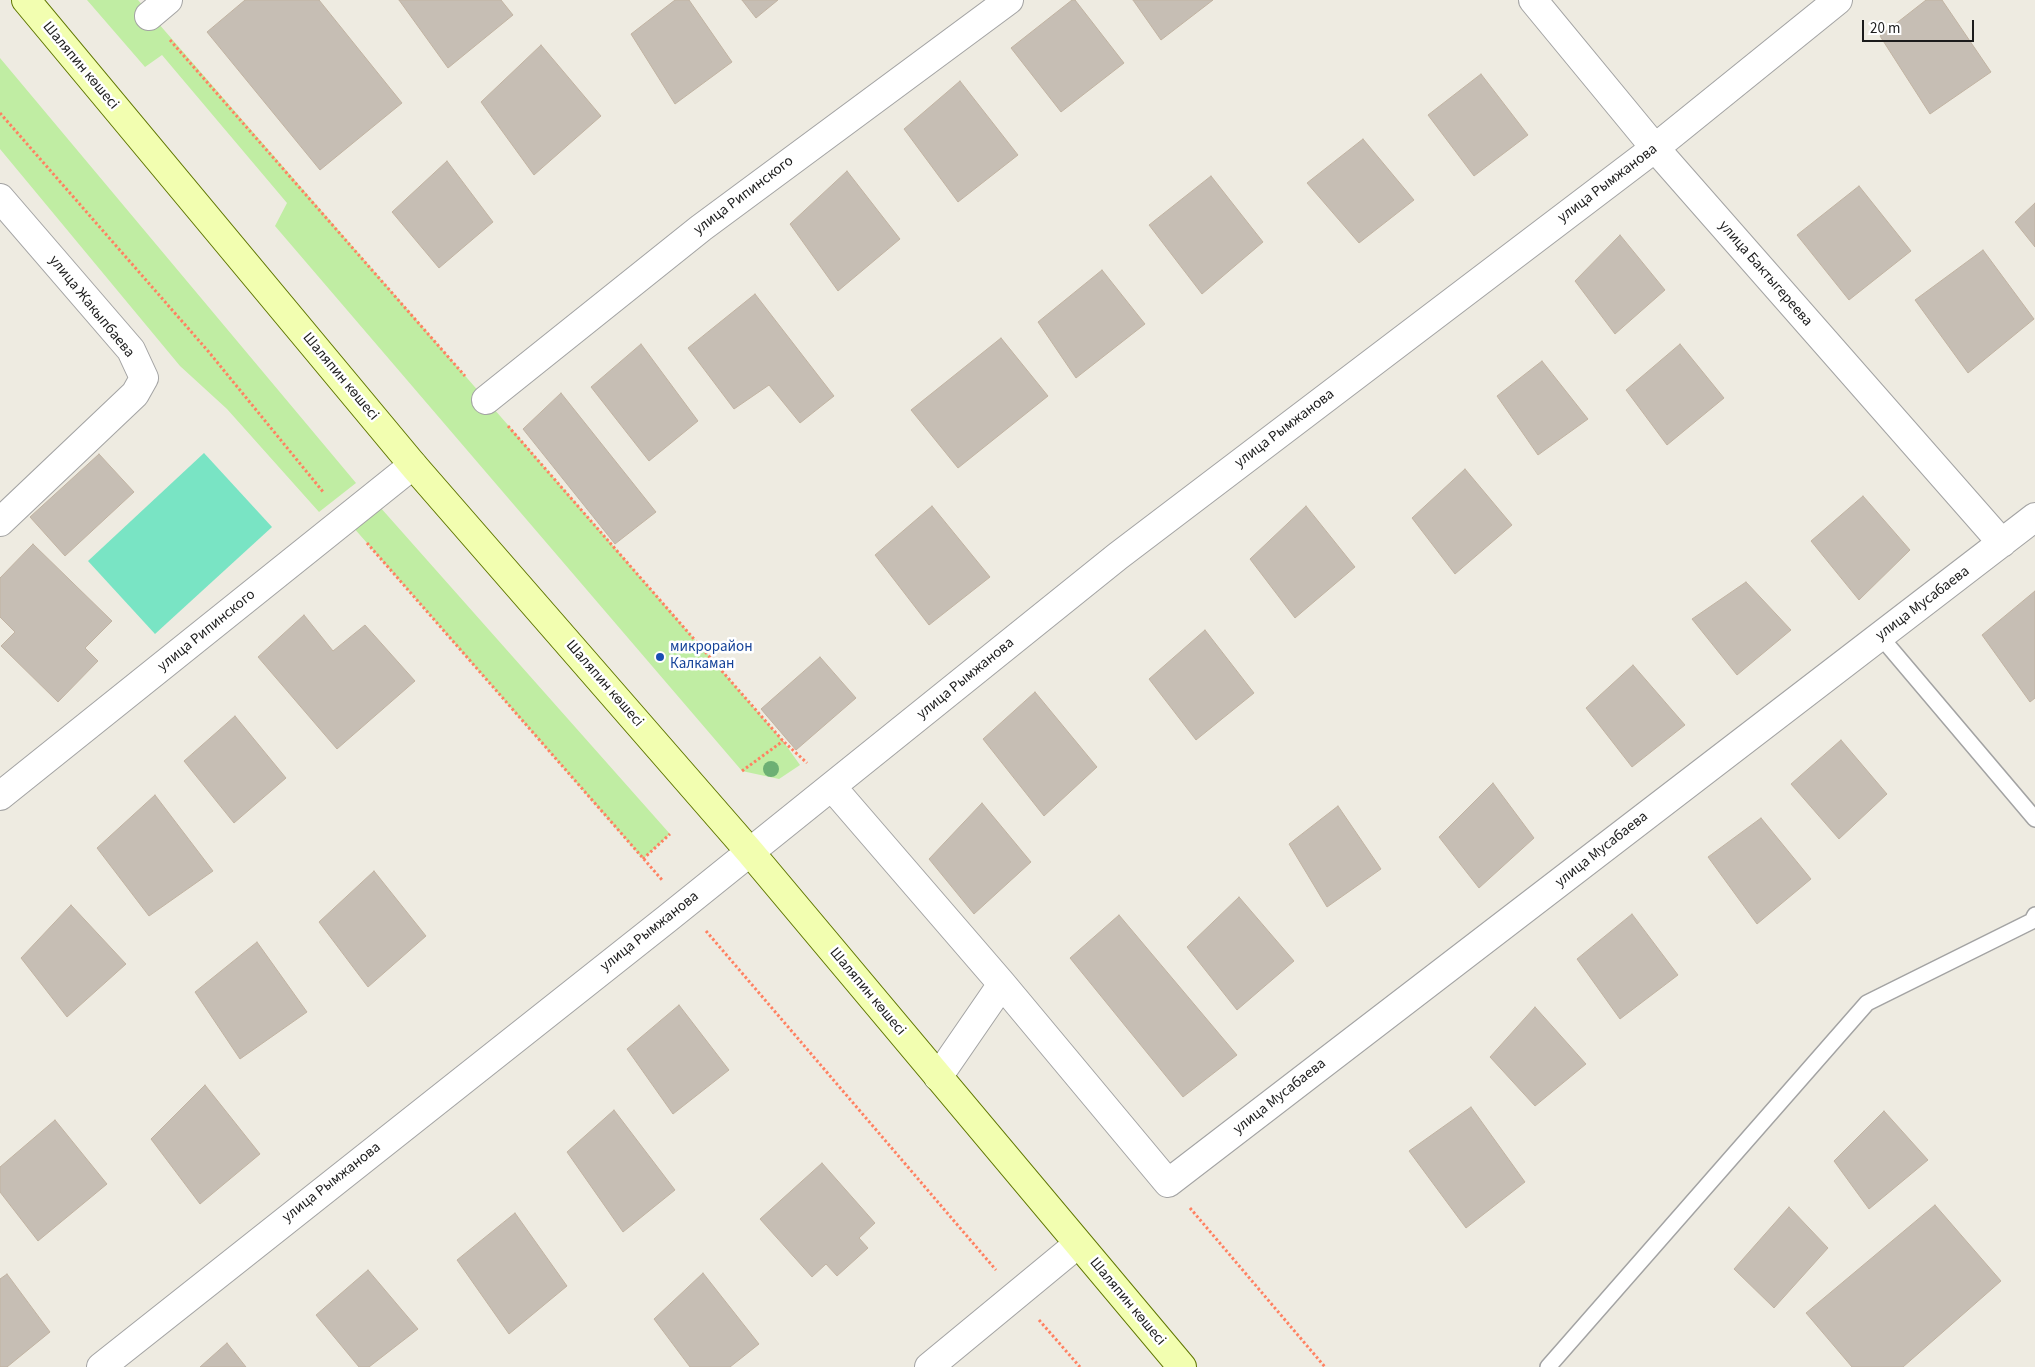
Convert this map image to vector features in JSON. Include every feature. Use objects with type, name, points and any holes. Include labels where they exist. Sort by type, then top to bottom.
[{"type":"main road","name":"Шаляпин көшесі","points":[[26,0],[413,465],[750,852],[1182,1367]]},
{"type":"street","name":"улица Рипинского","points":[[486,400],[701,228],[1009,0]]},
{"type":"street","name":"улица Бактыгереева","points":[[1533,0],[1655,148],[2002,543]]},
{"type":"street","name":"улица Рымжанова","points":[[102,1367],[832,787],[1118,556],[1655,148],[1838,0]]},
{"type":"street","name":"улица Жакыпбаева","points":[[0,198],[131,350],[144,378],[135,394],[0,522]]},
{"type":"street","name":"улица Рипинского","points":[[0,796],[413,465]]},
{"type":"street","name":"улица Мусабаева","points":[[1168,1183],[2035,517]]},
{"type":"street","points":[[832,787],[1002,984],[1168,1183]]},
{"type":"street","points":[[938,1077],[1002,984]]},
{"type":"street","points":[[929,1367],[1078,1244]]},
{"type":"lane","points":[[1880,636],[2035,819]]},
{"type":"lane","points":[[1548,1367],[1867,1003],[2032,921],[2035,915]]},
{"type":"path","points":[[0,113],[208,351],[346,519],[684,905],[1080,1367]]},
{"type":"path","points":[[742,771],[783,741]]},
{"type":"path","points":[[643,859],[670,834]]},
{"type":"path","points":[[1168,1183],[1325,1367]]},
{"type":"green space","points":[[87,0],[138,0],[783,741],[800,765],[779,779],[742,771],[275,226],[287,203],[162,55],[145,67]]},
{"type":"green space","points":[[0,58],[356,483],[319,512],[227,409],[180,366],[0,149]]},
{"type":"green space","points":[[204,453],[272,527],[155,634],[88,561]]},
{"type":"green space","points":[[372,498],[670,834],[643,859],[346,519]]},
{"type":"building","points":[[245,0],[319,0],[402,103],[320,170],[207,32]]},
{"type":"building","points":[[399,0],[501,0],[513,15],[448,68]]},
{"type":"building","points":[[675,0],[689,0],[732,62],[675,104],[631,34]]},
{"type":"building","points":[[742,0],[778,0],[756,18]]},
{"type":"building","points":[[1072,0],[1075,0],[1124,63],[1061,112],[1011,48]]},
{"type":"building","points":[[1133,0],[1213,0],[1161,40]]},
{"type":"building","points":[[1926,0],[1942,0],[1991,72],[1930,114],[1880,36]]},
{"type":"building","points":[[541,45],[601,116],[534,175],[481,102]]},
{"type":"building","points":[[1481,74],[1528,135],[1474,176],[1428,115]]},
{"type":"building","points":[[960,81],[1018,155],[958,202],[904,129]]},
{"type":"building","points":[[1363,139],[1414,200],[1359,243],[1307,183]]},
{"type":"building","points":[[447,161],[493,222],[439,268],[392,212]]},
{"type":"building","points":[[847,171],[900,239],[838,291],[790,224]]},
{"type":"building","points":[[1211,176],[1263,242],[1202,294],[1149,225]]},
{"type":"building","points":[[1859,186],[1911,251],[1849,300],[1797,235]]},
{"type":"building","points":[[2035,203],[2035,247],[2015,222]]},
{"type":"building","points":[[1620,235],[1665,290],[1615,334],[1575,281]]},
{"type":"building","points":[[1983,250],[2034,319],[1968,373],[1915,300]]},
{"type":"building","points":[[1102,270],[1145,324],[1076,378],[1038,322]]},
{"type":"building","points":[[755,294],[834,396],[800,423],[769,385],[734,409],[688,348]]},
{"type":"building","points":[[1001,338],[1048,396],[958,468],[911,410]]},
{"type":"building","points":[[641,344],[698,421],[649,461],[591,387]]},
{"type":"building","points":[[1680,344],[1724,398],[1667,445],[1626,390]]},
{"type":"building","points":[[1542,361],[1588,419],[1538,455],[1497,396]]},
{"type":"building","points":[[561,393],[656,512],[615,544],[523,429]]},
{"type":"building","points":[[99,454],[134,492],[65,556],[30,517]]},
{"type":"building","points":[[1465,469],[1512,525],[1455,574],[1412,518]]},
{"type":"building","points":[[1863,496],[1910,550],[1859,600],[1811,541]]},
{"type":"building","points":[[932,506],[990,577],[929,625],[875,555]]},
{"type":"building","points":[[1306,506],[1355,567],[1295,618],[1250,559]]},
{"type":"building","points":[[33,544],[112,621],[85,648],[98,661],[58,702],[1,646],[15,632],[0,617],[0,578]]},
{"type":"building","points":[[1746,582],[1791,630],[1737,675],[1692,619]]},
{"type":"building","points":[[2035,591],[2035,698],[2030,702],[1982,635]]},
{"type":"building","points":[[304,615],[333,651],[365,625],[415,681],[337,749],[258,657]]},
{"type":"building","points":[[1205,630],[1254,693],[1196,740],[1149,679]]},
{"type":"building","points":[[820,657],[856,698],[796,750],[761,709]]},
{"type":"building","points":[[1633,665],[1685,725],[1632,767],[1586,708]]},
{"type":"building","points":[[1035,692],[1097,767],[1044,816],[983,739]]},
{"type":"building","points":[[235,716],[286,778],[234,823],[184,761]]},
{"type":"building","points":[[1841,740],[1887,794],[1839,839],[1791,784]]},
{"type":"building","points":[[1493,783],[1534,838],[1479,888],[1439,837]]},
{"type":"building","points":[[155,795],[213,871],[149,916],[97,848]]},
{"type":"building","points":[[982,803],[1031,862],[974,914],[929,859]]},
{"type":"building","points":[[1338,806],[1381,869],[1327,907],[1289,844]]},
{"type":"building","points":[[1761,818],[1811,879],[1757,924],[1708,857]]},
{"type":"building","points":[[374,871],[426,936],[368,987],[319,922]]},
{"type":"building","points":[[1239,897],[1294,961],[1237,1010],[1187,947]]},
{"type":"building","points":[[71,905],[126,964],[67,1017],[21,958]]},
{"type":"building","points":[[1632,914],[1678,975],[1620,1019],[1577,959]]},
{"type":"building","points":[[1119,915],[1237,1055],[1183,1097],[1070,958]]},
{"type":"building","points":[[257,942],[307,1012],[240,1059],[195,992]]},
{"type":"building","points":[[679,1005],[729,1070],[673,1114],[627,1049]]},
{"type":"building","points":[[1535,1007],[1586,1064],[1535,1106],[1490,1057]]},
{"type":"building","points":[[205,1085],[260,1154],[200,1204],[151,1139]]},
{"type":"building","points":[[1471,1107],[1525,1182],[1466,1228],[1409,1151]]},
{"type":"building","points":[[614,1110],[675,1190],[623,1232],[567,1152]]},
{"type":"building","points":[[1884,1111],[1928,1160],[1869,1209],[1834,1161]]},
{"type":"building","points":[[55,1120],[107,1184],[38,1241],[0,1192],[0,1167]]},
{"type":"building","points":[[822,1163],[875,1223],[859,1238],[868,1248],[837,1276],[826,1264],[812,1277],[760,1219]]},
{"type":"building","points":[[1935,1205],[2001,1281],[1903,1367],[1852,1367],[1806,1313]]},
{"type":"building","points":[[1789,1207],[1828,1248],[1774,1308],[1734,1269]]},
{"type":"building","points":[[515,1213],[567,1286],[509,1334],[457,1260]]},
{"type":"building","points":[[368,1270],[418,1329],[369,1367],[359,1367],[316,1315]]},
{"type":"building","points":[[703,1273],[759,1344],[730,1367],[690,1367],[654,1319]]},
{"type":"building","points":[[7,1274],[50,1332],[7,1367],[0,1367],[0,1279]]},
{"type":"building","points":[[227,1343],[246,1367],[200,1367]]},
{"type":"place","name":"микрорайон Калкаман","points":[[660,657]]}]
